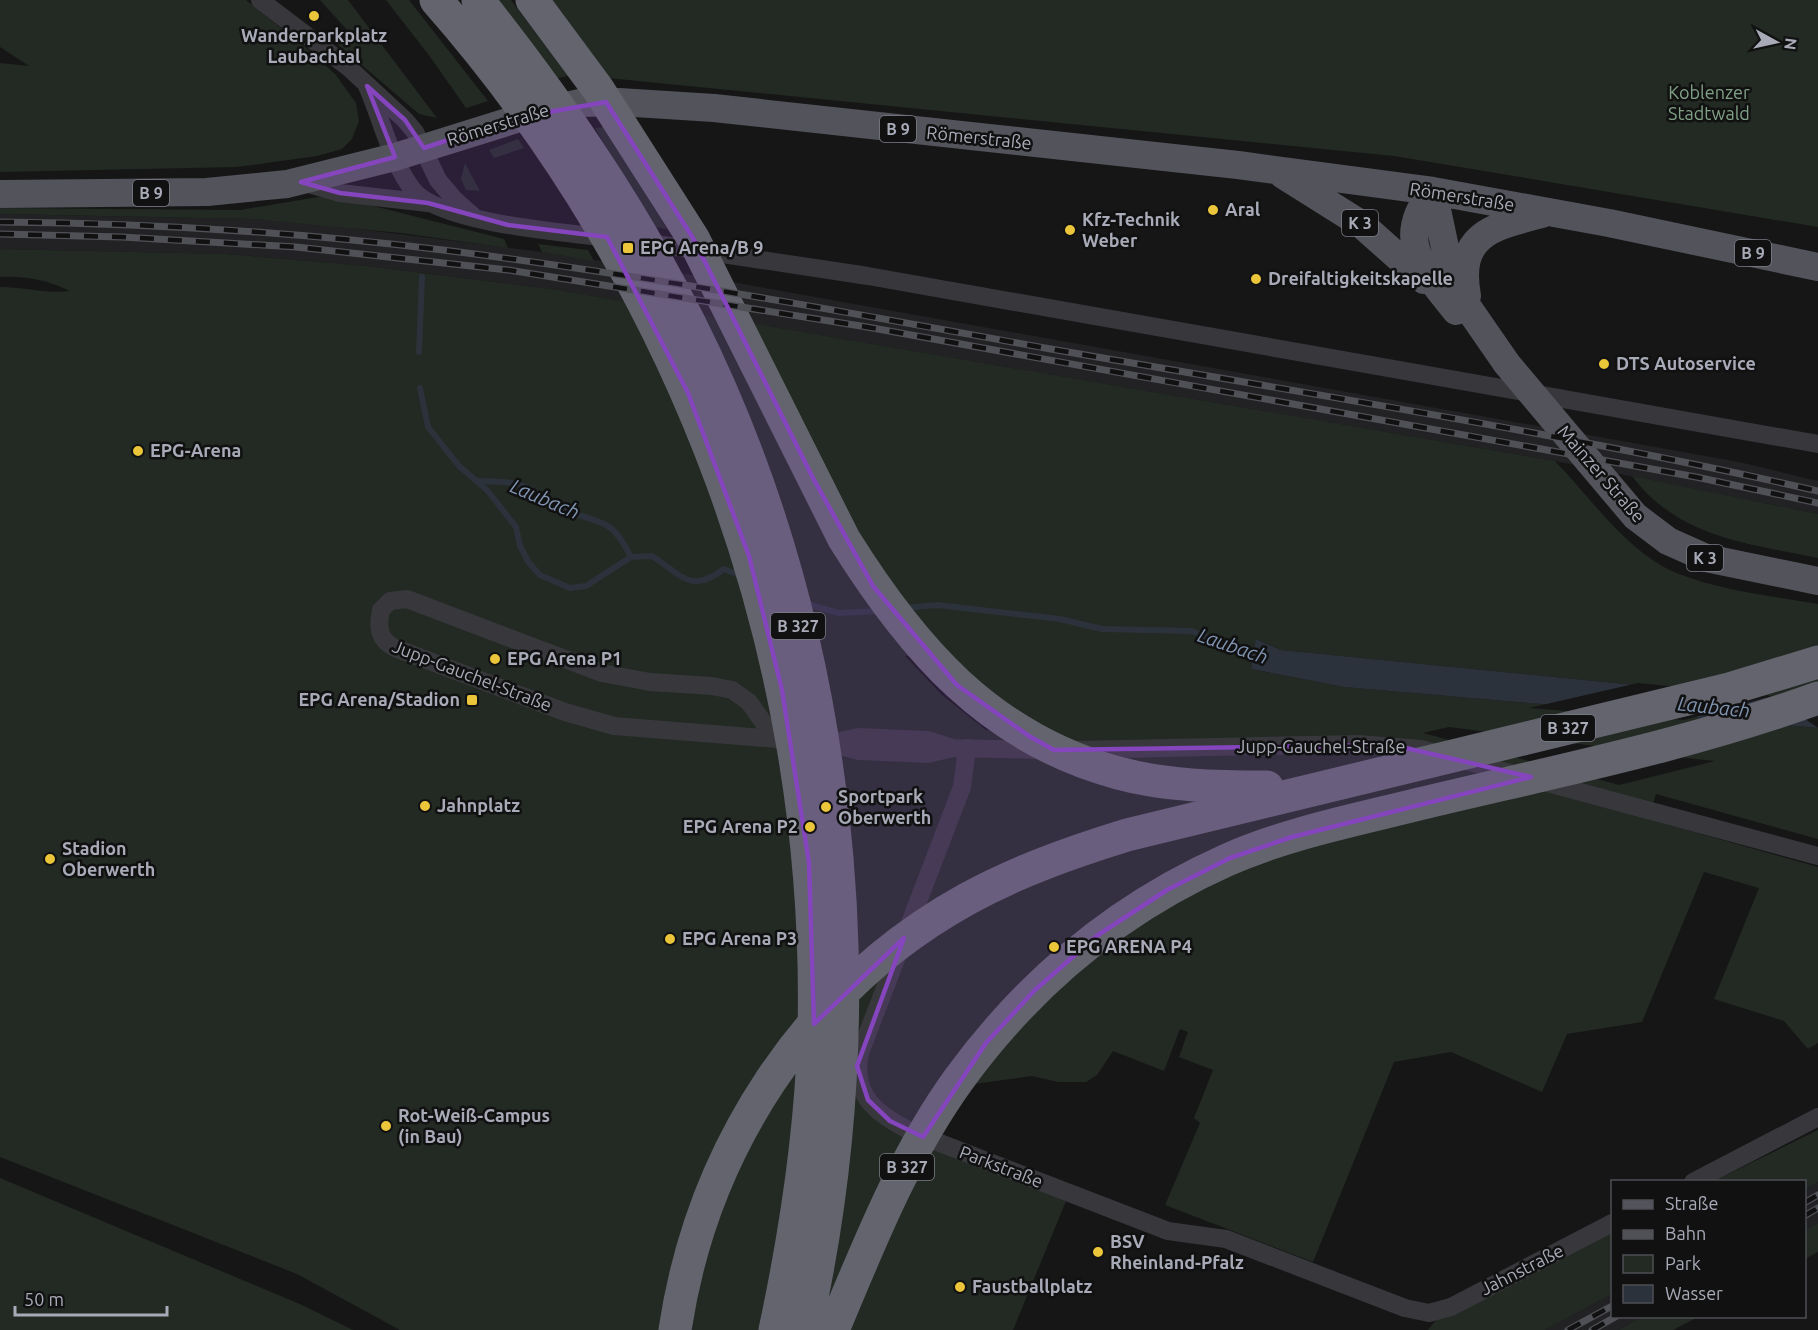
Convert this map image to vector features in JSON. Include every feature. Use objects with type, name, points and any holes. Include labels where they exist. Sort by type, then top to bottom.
[{"type":"highway","name":"B 327","points":[[436,0],[492,68],[535,126],[622,262],[706,436],[734,510],[763,607],[782,690],[803,806],[810,873],[814,978],[812,1079],[804,1156],[791,1246],[775,1330]]},
{"type":"highway","name":"B 327","points":[[478,0],[557,102],[601,166],[686,316],[722,394],[748,462],[792,603],[815,704],[830,793],[837,862],[842,974],[842,1045],[835,1140],[822,1240],[805,1330]]},
{"type":"highway","name":"B 327","points":[[532,0],[598,89],[693,238],[818,489],[873,586],[901,624],[957,685],[994,715],[1029,736],[1060,753],[1119,774],[1195,785],[1317,787]]},
{"type":"highway","name":"B 327","points":[[675,1330],[681,1289],[703,1213],[718,1175],[751,1110],[773,1073],[828,1008],[875,964],[909,936],[966,899],[1043,863],[1127,835],[1317,787],[1729,689],[1818,662]]},
{"type":"highway","name":"B 327","points":[[833,1330],[894,1190],[925,1133],[958,1081],[986,1043],[1035,990],[1067,960],[1121,918],[1213,866],[1292,837],[1712,732],[1818,698]]},
{"type":"main road","name":"Römerstraße","points":[[0,194],[207,192],[301,182],[395,157],[514,118],[561,106],[619,102],[714,108],[1274,170],[1433,191],[1551,212],[1818,267]]},
{"type":"main road","name":"K 3","points":[[1274,170],[1361,224],[1415,273],[1437,288]]},
{"type":"main road","name":"Mainzer Straße","points":[[1433,191],[1416,216],[1413,236],[1420,260],[1437,288],[1488,350],[1507,364]]},
{"type":"main road","name":"Mainzer Straße","points":[[1433,191],[1449,271],[1470,313],[1507,364],[1646,526],[1680,548],[1719,562],[1818,581]]},
{"type":"main road","name":"K 3","points":[[1470,313],[1464,271],[1466,259],[1475,242],[1498,226],[1551,212]]},
{"type":"street","points":[[260,0],[348,68],[410,125],[443,186],[475,217]]},
{"type":"street","points":[[367,86],[395,157],[413,190],[428,204]]},
{"type":"street","points":[[301,182],[340,193],[428,204],[442,210],[527,228],[749,256],[1818,444]]},
{"type":"street","name":"Jupp-Gauchel-Straße","points":[[776,739],[749,702],[722,687],[651,682],[602,673],[407,599],[390,601],[381,610],[379,633],[387,644],[592,721],[644,730],[828,743],[859,752],[900,754],[928,754],[960,748],[1048,750],[1393,745],[1421,749],[1598,795],[1818,856]]},
{"type":"street","name":"Parkstraße","points":[[960,748],[962,788],[860,1053],[857,1066],[860,1087],[876,1111],[914,1133],[1167,1231],[1226,1239],[1405,1308],[1429,1313]]},
{"type":"street","points":[[1697,1180],[1818,1117]]},
{"type":"street","name":"Jahnstraße","points":[[1429,1313],[1451,1307],[1611,1224]]},
{"type":"highlighted area","points":[[367,86],[405,120],[424,148],[514,118],[606,102],[693,238],[813,478],[873,586],[957,685],[1029,736],[1054,750],[1393,745],[1531,777],[1292,837],[1230,858],[1167,890],[1098,935],[1035,990],[986,1043],[923,1137],[890,1121],[868,1100],[857,1066],[904,938],[814,1024],[809,863],[782,690],[749,556],[688,393],[607,237],[508,225],[428,203],[340,193],[301,182],[395,157]]},
{"type":"shaded area","points":[[0,214],[254,219],[327,225],[542,252],[692,275],[1739,462],[1818,481],[1818,514],[1555,461],[557,290],[367,266],[225,254],[0,249]]},
{"type":"shaded area","points":[[1818,1182],[1818,1223],[1806,1229],[1806,1188]]},
{"type":"shaded area","points":[[1611,1295],[1611,1318],[1642,1318],[1619,1330],[1545,1330]]},
{"type":"green space","points":[[0,0],[246,0],[336,75],[356,103],[359,121],[352,139],[342,149],[317,156],[237,167],[0,172],[0,63],[29,66],[0,47]]},
{"type":"green space","points":[[320,0],[348,0],[437,118],[419,114],[336,43],[348,31]]},
{"type":"green space","points":[[386,0],[409,0],[488,101],[466,108]]},
{"type":"green space","points":[[498,0],[511,0],[568,76],[558,78]]},
{"type":"green space","name":"Koblenzer Stadtwald","points":[[551,0],[1818,0],[1818,227],[1394,156],[608,78]]},
{"type":"green space","points":[[604,127],[667,229],[654,227],[595,128]]},
{"type":"green space","points":[[518,139],[524,148],[494,158],[489,150]]},
{"type":"green space","points":[[465,163],[480,191],[466,190],[461,179]]},
{"type":"green space","points":[[330,195],[504,239],[508,248],[401,233],[254,219],[0,214],[0,208],[240,210]]},
{"type":"green space","points":[[538,244],[588,250],[594,261],[542,252]]},
{"type":"green space","name":"Sportpark Oberwerth","points":[[0,249],[225,254],[367,266],[558,290],[1555,461],[1627,539],[1661,565],[1679,574],[1713,585],[1818,604],[1818,703],[1281,650],[1257,639],[1251,669],[1344,687],[1818,728],[1818,839],[1656,794],[1648,819],[1818,867],[1818,1043],[1808,1049],[1784,1021],[1714,999],[1759,888],[1704,872],[1642,1022],[1567,1034],[1542,1092],[1451,1052],[1394,1062],[1313,1262],[1165,1205],[1200,1123],[1194,1118],[1213,1070],[1179,1057],[1188,1032],[1180,1029],[1164,1071],[1113,1051],[1097,1075],[1086,1082],[1058,1082],[1032,1076],[974,1084],[932,1148],[1066,1201],[1013,1330],[400,1330],[297,1274],[0,1157],[0,287],[52,292],[70,291],[36,280],[0,277]],"holes":[[[905,656],[949,660],[1031,723],[1048,733],[986,730],[942,695]],[[1449,727],[1695,759],[1715,761],[1619,785],[1423,733]]]},
{"type":"green space","points":[[1632,476],[1818,514],[1818,558],[1740,542],[1693,525],[1671,513],[1651,497]]},
{"type":"green space","points":[[1818,1130],[1818,1182],[1806,1188],[1806,1180],[1716,1180]]},
{"type":"green space","points":[[0,1178],[302,1305],[353,1330],[0,1330]]},
{"type":"green space","points":[[1818,1223],[1818,1252],[1806,1258],[1806,1229]]},
{"type":"green space","points":[[1611,1231],[1611,1295],[1545,1330],[1428,1330],[1436,1320]]},
{"type":"green space","points":[[1640,1318],[1696,1318],[1673,1330],[1619,1330]]},
{"type":"water","points":[[1256,639],[1281,650],[1777,699],[1818,728],[1344,687],[1251,669]]},
{"type":"pier","points":[[1638,683],[1772,696],[1684,720],[1529,708]]},
{"type":"waterway","name":"Laubach","points":[[419,352],[422,277]]},
{"type":"waterway","name":"Laubach","points":[[420,388],[428,427],[459,466],[487,490],[516,527],[520,546],[529,563],[540,575],[570,588],[586,586],[631,557],[652,556],[679,575],[694,581],[712,577],[724,569],[739,575]]},
{"type":"waterway","name":"Laubach","points":[[477,481],[503,482],[527,487],[563,509],[603,523],[617,534],[631,557]]},
{"type":"waterway","name":"Laubach","points":[[804,603],[838,613],[881,611]]},
{"type":"waterway","name":"Laubach","points":[[903,608],[937,605],[1060,619],[1102,629],[1191,631],[1261,657]]},
{"type":"railway","points":[[0,222],[111,224],[277,233],[443,250],[594,271],[820,308],[1529,432],[1818,491]]},
{"type":"railway","points":[[0,234],[122,237],[296,247],[508,270],[867,327],[1696,477],[1818,503]]},
{"type":"railway","points":[[1806,1202],[1818,1195]]},
{"type":"railway","points":[[1806,1215],[1818,1208]]},
{"type":"railway","points":[[1568,1330],[1611,1307]]},
{"type":"railway","points":[[1592,1330],[1613,1318]]},
{"type":"place","name":"Wanderparkplatz Laubachtal","points":[[314,16]]},
{"type":"place","name":"Aral","points":[[1213,210]]},
{"type":"place","name":"Kfz-Technik Weber","points":[[1070,230]]},
{"type":"place","name":"EPG Arena/B 9","points":[[628,248]]},
{"type":"place","name":"Dreifaltigkeitskapelle","points":[[1256,279]]},
{"type":"place","name":"DTS Autoservice","points":[[1604,364]]},
{"type":"place","name":"EPG-Arena","points":[[138,451]]},
{"type":"place","name":"EPG Arena P1","points":[[495,659]]},
{"type":"place","name":"EPG Arena/Stadion","points":[[472,700]]},
{"type":"place","name":"Jahnplatz","points":[[425,806]]},
{"type":"place","name":"Sportpark Oberwerth","points":[[826,807]]},
{"type":"place","name":"EPG Arena P2","points":[[810,827]]},
{"type":"place","name":"Stadion Oberwerth","points":[[50,859]]},
{"type":"place","name":"EPG Arena P3","points":[[670,939]]},
{"type":"place","name":"EPG ARENA P4","points":[[1054,947]]},
{"type":"place","name":"Rot-Weiß-Campus (in Bau)","points":[[386,1126]]},
{"type":"place","name":"BSV Rheinland-Pfalz","points":[[1098,1252]]},
{"type":"place","name":"Faustballplatz","points":[[960,1287]]}]
